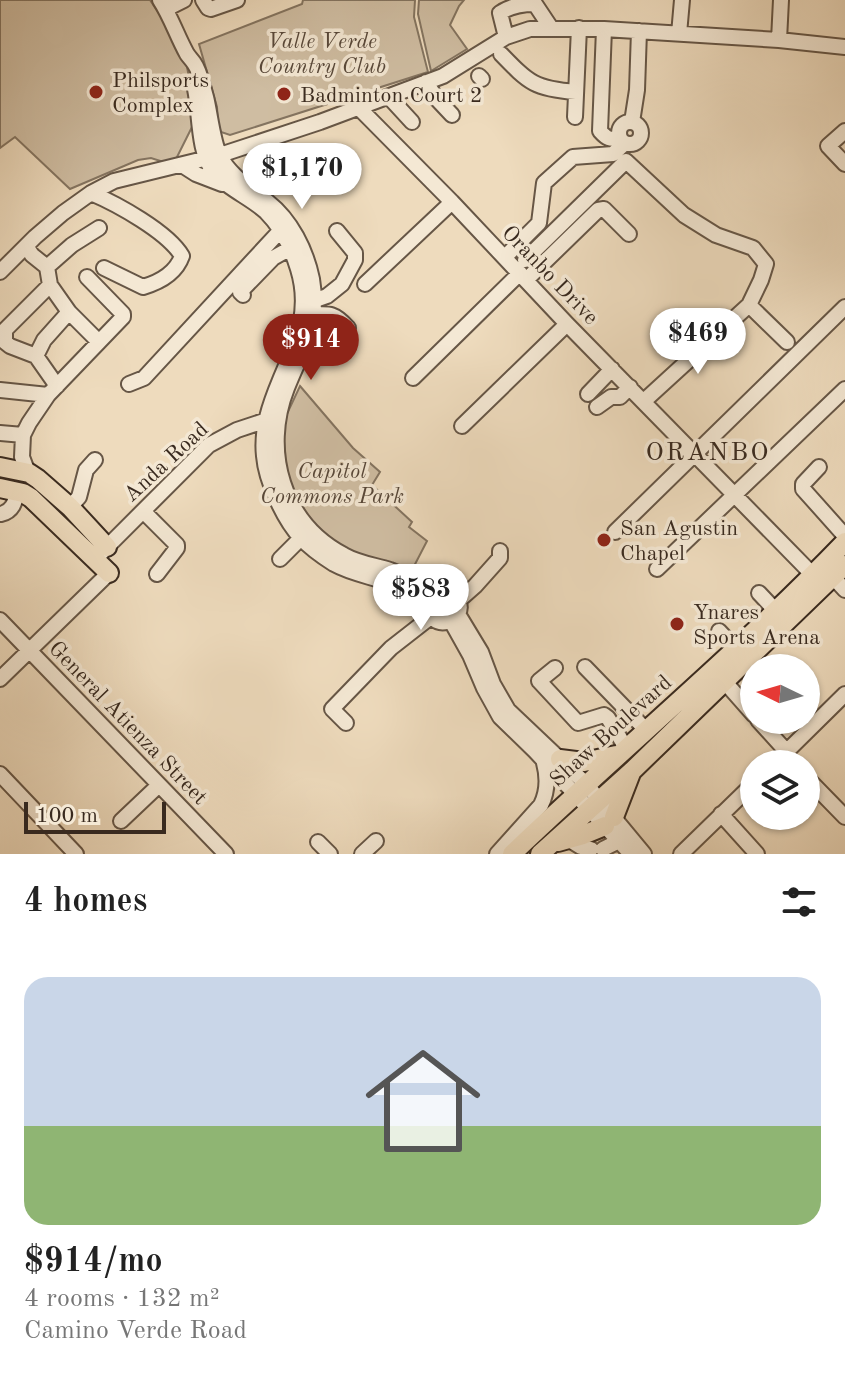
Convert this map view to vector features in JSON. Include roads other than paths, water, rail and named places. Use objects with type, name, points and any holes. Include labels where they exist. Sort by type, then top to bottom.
[{"type":"main road","points":[[0,467],[37,474],[70,507],[101,553],[109,573]]},
{"type":"main road","points":[[9,490],[31,498],[101,553]]},
{"type":"main road","name":"Shaw Boulevard","points":[[512,854],[735,648],[845,539]]},
{"type":"main road","name":"Shaw Boulevard","points":[[553,846],[724,681],[841,577]]},
{"type":"main road","points":[[551,759],[584,762],[622,751]]},
{"type":"main road","points":[[553,846],[609,821],[632,771]]},
{"type":"main road","points":[[527,822],[554,815]]},
{"type":"street","points":[[184,0],[163,4],[189,58],[196,64],[206,98],[212,170],[229,187],[265,212],[294,246]]},
{"type":"street","points":[[203,0],[211,9],[237,0]]},
{"type":"street","points":[[679,34],[682,0]]},
{"type":"street","points":[[779,40],[781,0]]},
{"type":"street","points":[[506,37],[500,13],[525,4],[535,4],[551,28]]},
{"type":"street","points":[[575,117],[579,28]]},
{"type":"street","points":[[0,272],[63,213],[114,181],[213,157],[359,108],[443,76],[506,37],[530,29],[639,31],[845,47]]},
{"type":"street","points":[[604,29],[600,131],[611,140],[623,140]]},
{"type":"street","points":[[623,140],[621,126],[632,122],[637,90],[639,31]]},
{"type":"street","points":[[734,53],[735,37]]},
{"type":"street","points":[[501,54],[523,77],[543,88],[576,92]]},
{"type":"street","points":[[426,82],[452,115]]},
{"type":"street","points":[[389,97],[412,122]]},
{"type":"street","name":"Oranbo Drive","points":[[359,108],[505,257],[524,271],[567,324],[587,337],[612,369],[812,574]]},
{"type":"street","points":[[845,131],[828,146],[845,164]]},
{"type":"street","points":[[505,257],[539,223],[544,183],[573,157],[613,154],[623,140]]},
{"type":"street","points":[[213,157],[271,204],[296,233],[294,246],[308,309],[308,339],[272,419]]},
{"type":"street","points":[[413,378],[524,271],[626,161],[684,215],[716,235],[753,248],[766,264],[749,305],[644,401]]},
{"type":"street","points":[[182,165],[229,187]]},
{"type":"street","points":[[91,193],[129,212],[176,246],[182,256],[178,267],[156,283],[143,287],[104,268]]},
{"type":"street","points":[[365,284],[452,202]]},
{"type":"street","points":[[524,271],[598,210],[604,209],[629,234]]},
{"type":"street","points":[[47,267],[72,245],[99,228]]},
{"type":"street","points":[[129,384],[144,378],[280,231]]},
{"type":"street","points":[[337,231],[355,253],[355,260],[342,284],[308,309],[268,409],[282,482],[301,519],[305,534],[356,561],[392,571],[434,604],[440,622],[456,612],[500,558],[500,551]]},
{"type":"street","points":[[26,246],[47,267],[50,285],[69,312],[99,342]]},
{"type":"street","points":[[243,295],[240,292],[273,258],[294,246]]},
{"type":"street","points":[[37,474],[22,457],[23,435],[29,423],[52,391],[122,320],[123,314],[87,277]]},
{"type":"street","points":[[50,285],[5,330],[5,342],[36,356],[52,391]]},
{"type":"street","points":[[749,305],[787,342]]},
{"type":"street","points":[[615,532],[845,307]]},
{"type":"street","points":[[308,309],[338,317],[348,328]]},
{"type":"street","points":[[36,356],[44,340],[69,312]]},
{"type":"street","points":[[462,426],[567,324]]},
{"type":"street","points":[[308,339],[327,357]]},
{"type":"street","points":[[588,394],[612,369]]},
{"type":"street","points":[[597,407],[611,397],[620,397],[630,387]]},
{"type":"street","points":[[657,569],[845,389]]},
{"type":"street","points":[[0,390],[52,391]]},
{"type":"street","name":"Anda Road","points":[[101,553],[189,471],[209,445],[227,434],[272,419]]},
{"type":"street","points":[[0,433],[23,435]]},
{"type":"street","points":[[70,507],[79,497],[86,470],[95,460]]},
{"type":"street","points":[[819,467],[803,484],[803,489],[845,539]]},
{"type":"street","points":[[1,514],[14,505],[9,490]]},
{"type":"street","points":[[143,511],[177,545],[176,552],[157,574]]},
{"type":"street","points":[[280,559],[305,534]]},
{"type":"street","points":[[0,679],[109,573]]},
{"type":"street","points":[[346,723],[332,709],[382,649],[448,593],[481,652],[493,684],[508,710],[609,821],[644,854]]},
{"type":"street","points":[[759,593],[775,610]]},
{"type":"street","name":"General Atienza Street","points":[[0,620],[226,854]]},
{"type":"street","points":[[719,631],[735,648]]},
{"type":"street","points":[[585,667],[646,730]]},
{"type":"street","points":[[555,668],[539,681],[578,723],[604,715],[608,718],[622,751]]},
{"type":"street","points":[[724,681],[740,699]]},
{"type":"street","points":[[793,750],[844,696]]},
{"type":"street","points":[[497,854],[545,798],[551,759]]},
{"type":"street","points":[[0,774],[76,854]]},
{"type":"street","points":[[121,821],[159,785]]},
{"type":"street","points":[[820,791],[845,817]]},
{"type":"street","points":[[681,854],[740,796]]},
{"type":"street","points":[[721,814],[757,854]]},
{"type":"street","points":[[609,821],[619,841],[631,854]]},
{"type":"street","points":[[362,854],[376,841]]},
{"type":"street","points":[[553,846],[597,849],[619,841]]},
{"type":"street","points":[[318,842],[330,854]]},
{"type":"place","name":"Philsports Complex","points":[[96,92]]},
{"type":"place","name":"Badminton Court 2","points":[[284,94]]},
{"type":"place","name":"San Agustin Chapel","points":[[604,540]]},
{"type":"place","name":"Ynares Sports Arena","points":[[677,624]]},
{"type":"district","name":"ORANBO","points":[[708,451]]},
{"type":"park label","name":"Valle Verde Country Club","points":[[322,52]]},
{"type":"park label","name":"Capitol Commons Park","points":[[332,482]]}]
